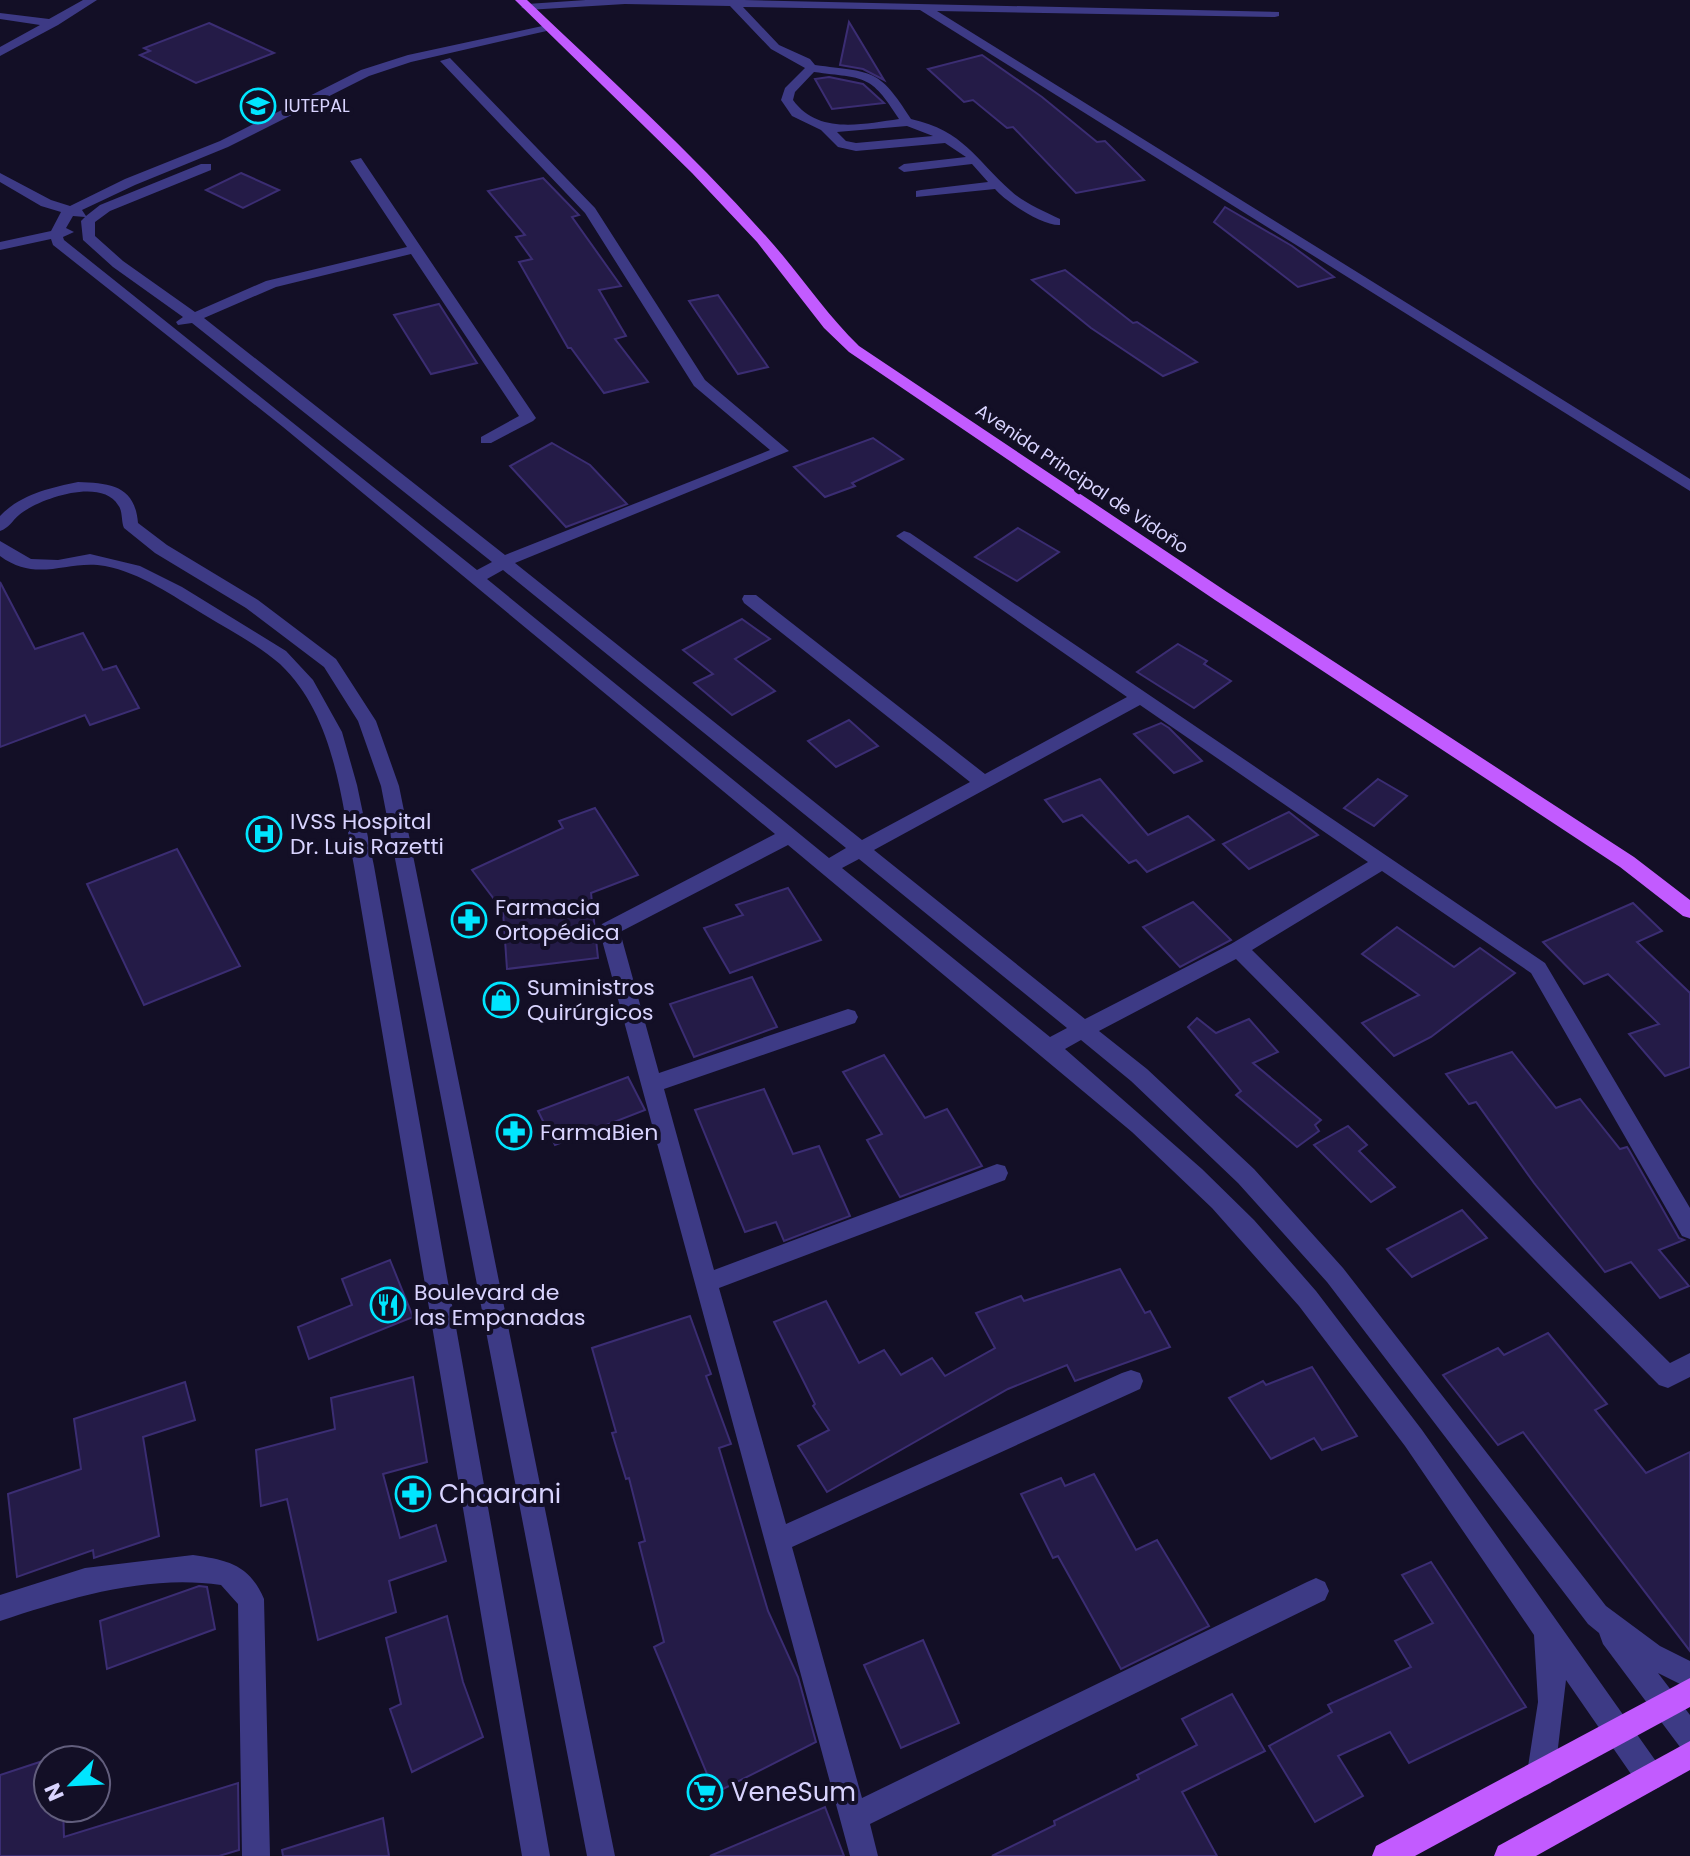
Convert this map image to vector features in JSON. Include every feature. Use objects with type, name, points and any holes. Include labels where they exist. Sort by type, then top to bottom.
[{"type":"main road","name":"Avenida Principal de Vidoño","points":[[524,3],[697,170],[762,239],[821,316],[854,349],[1182,570],[1627,862],[1690,911]]},
{"type":"main road","points":[[1386,1856],[1678,1699]]},
{"type":"main road","points":[[1508,1856],[1690,1755]]},
{"type":"street","points":[[0,52],[91,0]]},
{"type":"street","points":[[524,3],[625,1],[923,7],[1000,4],[1275,14]]},
{"type":"street","points":[[733,3],[775,47],[806,62],[811,68],[873,76],[884,86],[907,122]]},
{"type":"street","points":[[923,7],[1690,486]]},
{"type":"street","points":[[0,16],[54,23]]},
{"type":"street","points":[[4,242],[56,234],[90,222],[234,155],[374,83],[412,69],[553,33]]},
{"type":"street","points":[[553,33],[408,59],[365,73],[212,150],[130,182],[68,212],[56,234],[58,242],[790,835],[1048,1048],[1162,1147],[1268,1252],[1353,1355],[1650,1777]]},
{"type":"street","points":[[446,61],[590,211],[699,383],[781,451],[504,562],[476,578]]},
{"type":"street","points":[[811,68],[809,74],[789,91],[787,100],[796,113],[825,127],[848,130],[907,122],[920,125],[963,147],[997,185],[1023,207],[1055,222]]},
{"type":"street","points":[[825,127],[842,144],[856,147],[945,139]]},
{"type":"street","points":[[904,168],[976,160]]},
{"type":"street","points":[[356,161],[528,418],[486,440]]},
{"type":"street","points":[[0,177],[46,203],[90,222]]},
{"type":"street","points":[[921,194],[997,185]]},
{"type":"street","points":[[90,222],[94,243],[118,264],[193,317],[860,848],[1139,1075],[1246,1176],[1335,1275],[1597,1615],[1678,1699],[1690,1737]]},
{"type":"street","points":[[169,330],[271,284],[415,249]]},
{"type":"street","points":[[0,526],[22,504],[51,491],[82,487],[116,494],[127,502],[132,513],[130,525],[161,549],[252,604],[330,663],[367,721],[390,786],[601,1856]]},
{"type":"street","points":[[904,536],[1538,968],[1690,1229]]},
{"type":"street","points":[[0,546],[6,554],[21,562],[65,564],[88,558],[141,573],[165,585],[287,661],[311,687],[326,716],[338,746],[364,866],[536,1856]]},
{"type":"street","points":[[750,599],[983,782]]},
{"type":"street","points":[[828,867],[1141,697]]},
{"type":"street","points":[[790,835],[609,929],[864,1856]]},
{"type":"street","points":[[1048,1048],[1238,949],[1382,862]]},
{"type":"street","points":[[1238,949],[1668,1377],[1690,1364]]},
{"type":"street","points":[[652,1084],[848,1017]]},
{"type":"street","points":[[706,1283],[997,1173]]},
{"type":"street","points":[[777,1541],[1131,1381]]},
{"type":"street","points":[[0,1608],[85,1581],[193,1568],[228,1573],[251,1599],[256,1856]]},
{"type":"street","points":[[854,1817],[1316,1591]]},
{"type":"street","points":[[1597,1615],[1651,1655],[1690,1675]]},
{"type":"street","points":[[1541,1773],[1553,1693],[1554,1665],[1547,1630]]},
{"type":"building","points":[[849,22],[884,80],[863,69],[840,65]]},
{"type":"building","points":[[209,23],[274,53],[196,83],[140,55],[150,51],[144,48]]},
{"type":"building","points":[[982,55],[1042,97],[1097,142],[1105,141],[1144,180],[1076,193],[1013,127],[1007,128],[973,100],[964,102],[928,69]]},
{"type":"building","points":[[829,77],[863,84],[884,103],[832,109],[815,79]]},
{"type":"building","points":[[241,173],[279,190],[243,208],[206,190]]},
{"type":"building","points":[[543,178],[579,215],[572,217],[621,286],[599,290],[626,336],[615,339],[648,382],[604,393],[568,348],[519,262],[532,259],[516,237],[525,235],[488,191]]},
{"type":"building","points":[[1225,207],[1292,246],[1334,277],[1298,287],[1214,222]]},
{"type":"building","points":[[1065,270],[1133,323],[1137,322],[1197,362],[1163,376],[1091,328],[1032,280]]},
{"type":"building","points":[[718,295],[768,367],[738,374],[689,301]]},
{"type":"building","points":[[439,304],[477,363],[431,374],[394,315]]},
{"type":"building","points":[[873,438],[903,459],[852,483],[855,486],[825,497],[794,467]]},
{"type":"building","points":[[552,443],[590,465],[627,504],[566,527],[510,466]]},
{"type":"building","points":[[1018,528],[1059,552],[1017,581],[975,557]]},
{"type":"building","points":[[0,582],[35,649],[83,633],[103,670],[116,666],[139,708],[90,725],[85,715],[0,747]]},
{"type":"building","points":[[742,619],[770,639],[735,659],[775,691],[732,715],[694,683],[713,674],[683,650]]},
{"type":"building","points":[[1178,644],[1207,661],[1204,664],[1231,681],[1194,708],[1137,672]]},
{"type":"building","points":[[849,720],[878,746],[836,767],[808,741]]},
{"type":"building","points":[[1161,723],[1202,761],[1174,773],[1134,734]]},
{"type":"building","points":[[1100,779],[1148,835],[1188,816],[1214,840],[1147,872],[1136,860],[1129,863],[1082,815],[1063,822],[1045,800]]},
{"type":"building","points":[[1378,779],[1407,796],[1374,826],[1344,808]]},
{"type":"building","points":[[595,808],[638,875],[591,893],[598,958],[507,969],[503,911],[472,870],[563,828],[559,821]]},
{"type":"building","points":[[1289,812],[1318,835],[1249,869],[1223,844]]},
{"type":"building","points":[[177,849],[240,966],[144,1005],[87,884]]},
{"type":"building","points":[[788,888],[821,940],[730,973],[704,928],[743,915],[736,905]]},
{"type":"building","points":[[1193,902],[1231,940],[1180,967],[1143,927]]},
{"type":"building","points":[[1633,903],[1662,931],[1637,942],[1690,993],[1690,1067],[1665,1076],[1629,1034],[1659,1024],[1608,974],[1584,984],[1543,942]]},
{"type":"building","points":[[1397,927],[1454,967],[1480,948],[1515,973],[1431,1037],[1394,1056],[1362,1023],[1419,995],[1362,954]]},
{"type":"building","points":[[752,977],[777,1027],[694,1057],[670,1004]]},
{"type":"building","points":[[1197,1018],[1216,1033],[1249,1019],[1278,1052],[1253,1063],[1321,1120],[1315,1125],[1319,1131],[1297,1147],[1236,1095],[1241,1091],[1188,1027]]},
{"type":"building","points":[[1512,1052],[1556,1108],[1580,1099],[1620,1149],[1627,1147],[1679,1238],[1684,1240],[1659,1250],[1689,1286],[1660,1298],[1631,1262],[1605,1272],[1534,1183],[1476,1102],[1469,1104],[1446,1074]]},
{"type":"building","points":[[884,1055],[925,1118],[947,1109],[982,1166],[900,1197],[867,1140],[882,1134],[843,1072]]},
{"type":"building","points":[[628,1077],[645,1110],[555,1145],[538,1111]]},
{"type":"building","points":[[764,1089],[793,1154],[819,1146],[850,1216],[784,1241],[776,1222],[745,1232],[695,1110]]},
{"type":"building","points":[[1348,1126],[1367,1145],[1359,1151],[1395,1187],[1371,1202],[1314,1145]]},
{"type":"building","points":[[1462,1210],[1487,1238],[1412,1277],[1387,1249]]},
{"type":"building","points":[[390,1260],[413,1317],[309,1359],[298,1327],[352,1305],[342,1279]]},
{"type":"building","points":[[1120,1269],[1145,1313],[1150,1311],[1170,1347],[1075,1381],[1067,1365],[1008,1389],[827,1492],[798,1446],[829,1430],[813,1406],[815,1404],[774,1322],[826,1301],[859,1363],[884,1350],[901,1375],[932,1358],[945,1376],[995,1348],[976,1313],[1021,1296],[1024,1301]]},
{"type":"building","points":[[690,1316],[711,1374],[706,1376],[731,1444],[719,1448],[768,1611],[798,1677],[816,1742],[715,1793],[654,1647],[664,1642],[639,1543],[645,1541],[629,1478],[626,1479],[612,1433],[616,1432],[592,1348]]},
{"type":"building","points":[[1548,1333],[1607,1404],[1595,1410],[1646,1473],[1690,1452],[1690,1651],[1523,1432],[1498,1445],[1443,1375],[1498,1348],[1504,1355]]},
{"type":"building","points":[[1312,1367],[1357,1436],[1322,1450],[1314,1438],[1271,1459],[1229,1398],[1263,1381],[1266,1385]]},
{"type":"building","points":[[413,1377],[427,1462],[383,1474],[400,1538],[436,1525],[446,1561],[389,1581],[396,1612],[318,1640],[287,1499],[261,1506],[256,1450],[335,1429],[331,1398]]},
{"type":"building","points":[[185,1382],[195,1420],[143,1437],[159,1536],[94,1558],[93,1550],[17,1577],[8,1494],[81,1469],[74,1419]]},
{"type":"building","points":[[1094,1474],[1136,1550],[1157,1540],[1209,1626],[1121,1669],[1058,1556],[1053,1558],[1021,1494],[1061,1478],[1065,1486]]},
{"type":"building","points":[[1431,1562],[1526,1707],[1409,1763],[1390,1732],[1338,1756],[1363,1796],[1315,1822],[1269,1746],[1332,1712],[1328,1705],[1411,1667],[1395,1641],[1433,1623],[1402,1575]]},
{"type":"building","points":[[199,1586],[207,1587],[215,1629],[107,1669],[100,1621]]},
{"type":"building","points":[[447,1616],[463,1682],[483,1737],[412,1772],[390,1709],[401,1704],[386,1638]]},
{"type":"building","points":[[923,1640],[959,1723],[901,1748],[864,1665]]},
{"type":"building","points":[[1232,1694],[1265,1751],[1182,1792],[1217,1856],[992,1856],[1055,1825],[1054,1821],[1139,1779],[1137,1775],[1197,1745],[1182,1719]]},
{"type":"building","points":[[32,1765],[32,1824],[64,1824],[64,1837],[238,1783],[239,1850],[219,1856],[0,1856],[0,1775]]},
{"type":"building","points":[[825,1807],[844,1856],[710,1856]]},
{"type":"building","points":[[383,1818],[389,1856],[283,1856],[282,1850]]},
{"type":"place","name":"IUTEPAL","points":[[258,106]]},
{"type":"place","name":"IVSS Hospital Dr. Luis Razetti","points":[[264,834]]},
{"type":"place","name":"Farmacia Ortopédica","points":[[469,920]]},
{"type":"place","name":"Suministros Quirúrgicos","points":[[501,1000]]},
{"type":"place","name":"FarmaBien","points":[[514,1132]]},
{"type":"place","name":"Boulevard de las Empanadas","points":[[388,1305]]},
{"type":"place","name":"Chaarani","points":[[413,1494]]},
{"type":"place","name":"VeneSum","points":[[705,1792]]}]
